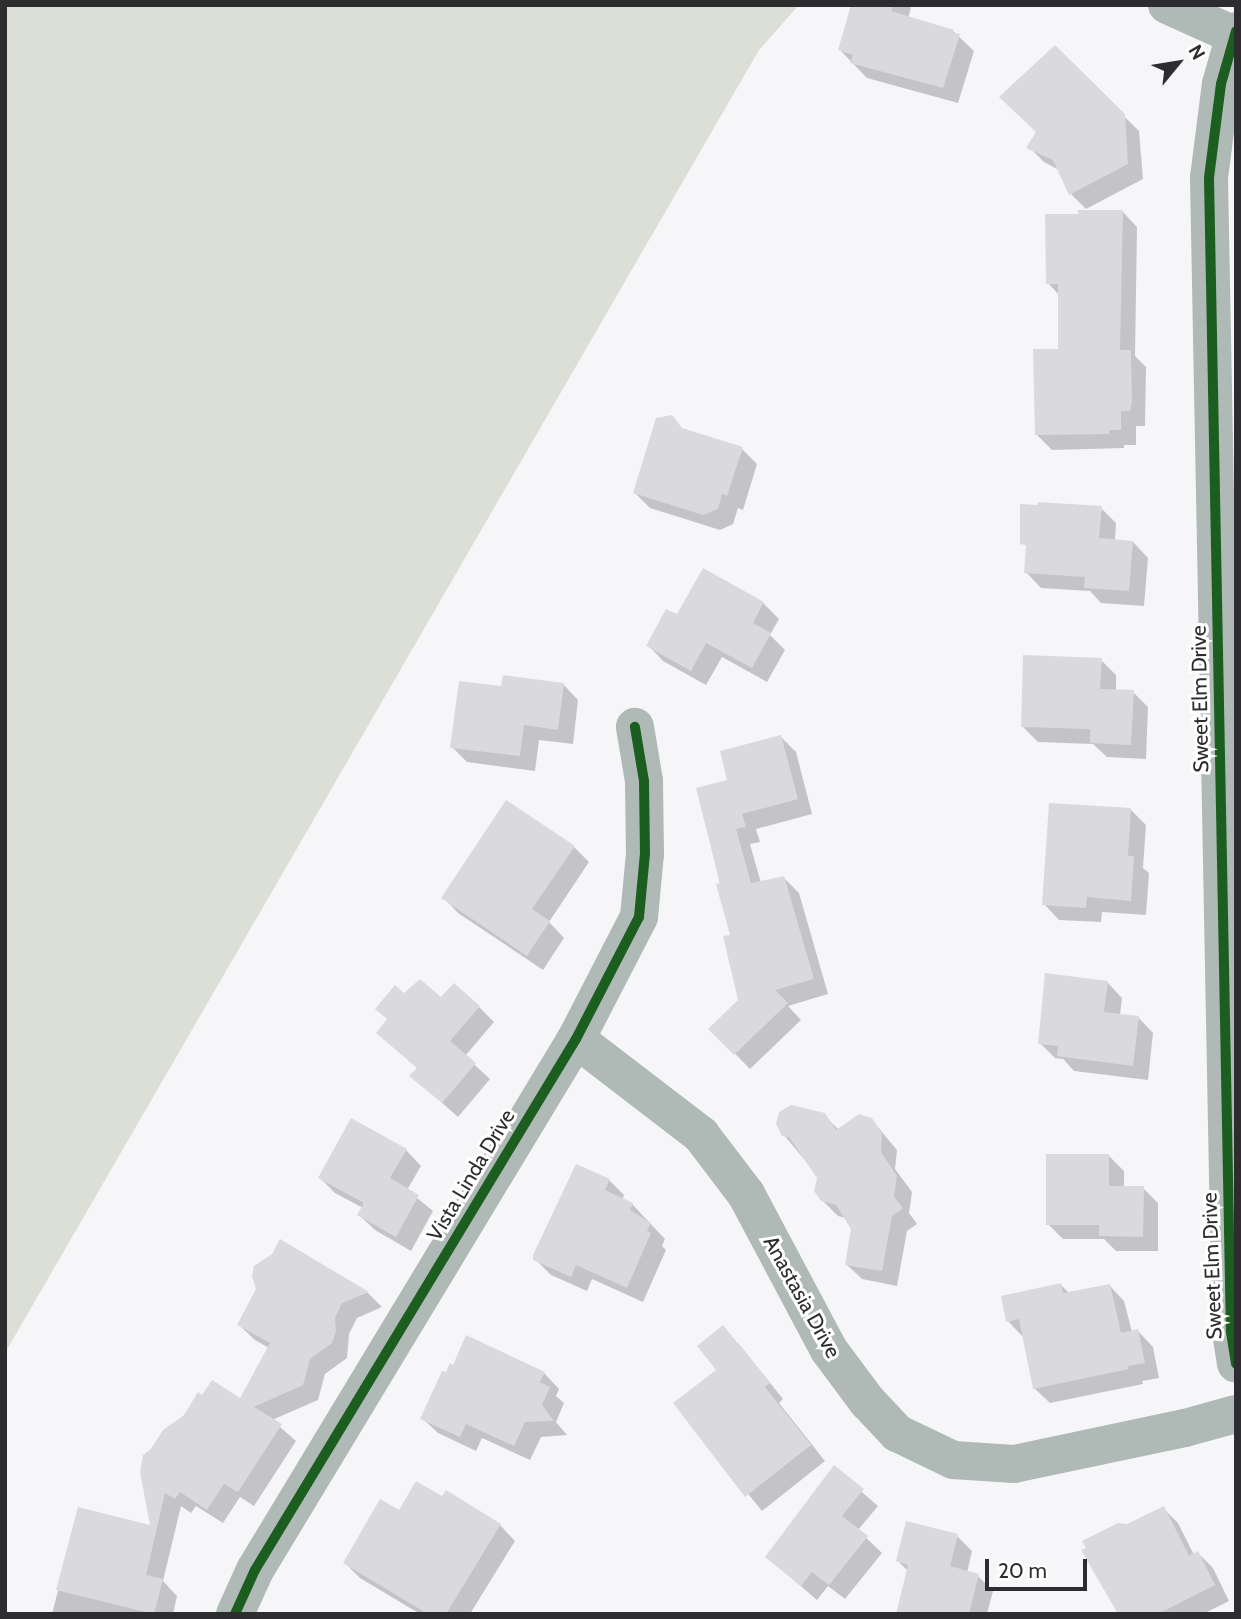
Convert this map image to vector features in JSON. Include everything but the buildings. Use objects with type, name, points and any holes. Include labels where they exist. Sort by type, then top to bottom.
[{"type":"street","points":[[1167,5],[1235,33]]},
{"type":"street","name":"Sweet Elm Drive","points":[[1235,33],[1221,84],[1209,178],[1231,1318],[1236,1364]]},
{"type":"street","name":"Vista Linda Drive","points":[[235,1614],[255,1570],[576,1040],[639,917],[645,854],[644,793],[635,727]]},
{"type":"street","name":"Anastasia Drive","points":[[576,1040],[701,1135],[746,1194],[829,1350],[867,1401],[897,1433],[953,1460],[1014,1464],[1185,1428],[1236,1414]]},
{"type":"shaded area","points":[[5,5],[799,5],[759,50],[5,1353]]},
{"type":"cycle path","points":[[1236,31],[1221,84],[1209,178],[1231,1332],[1236,1364]]},
{"type":"cycle path","points":[[235,1614],[255,1570],[576,1039],[639,917],[645,854],[644,781],[635,727]]}]
